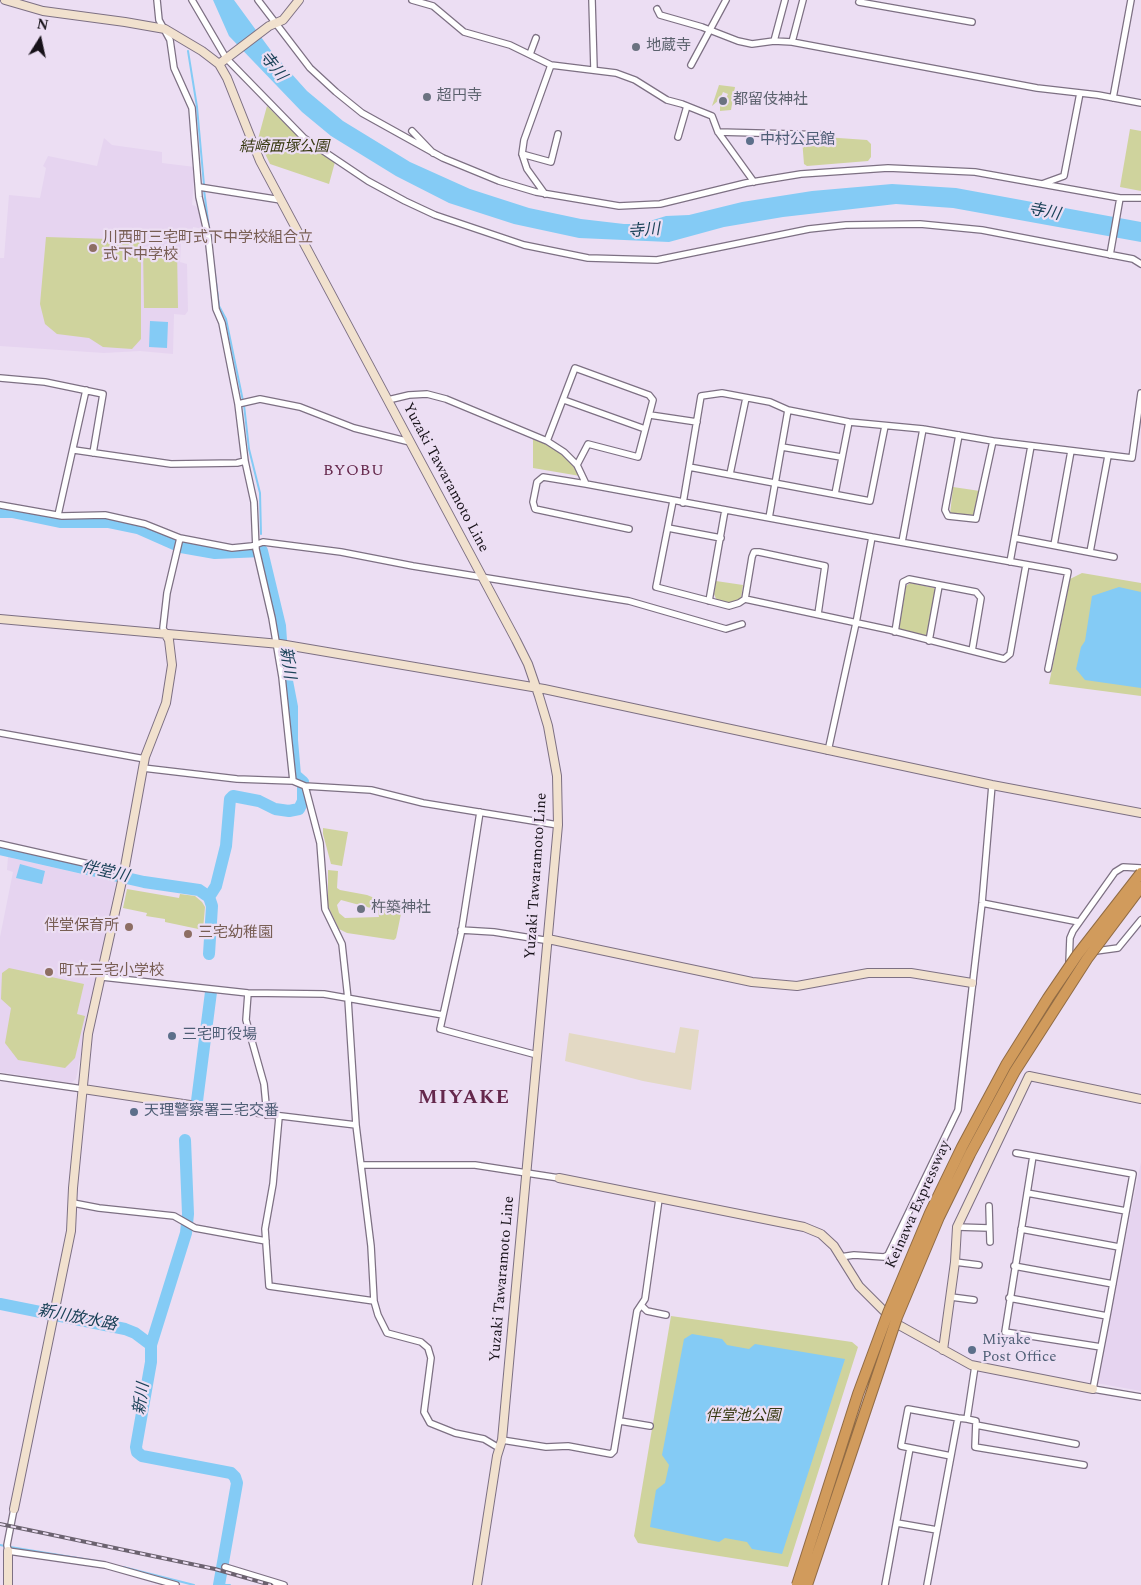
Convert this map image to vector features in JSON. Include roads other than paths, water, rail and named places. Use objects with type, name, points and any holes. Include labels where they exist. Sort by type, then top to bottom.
[{"type":"highway","name":"Keinawa Expressway","points":[[798,1585],[858,1394],[884,1322],[930,1213],[954,1163],[1006,1065],[1048,998],[1084,947],[1141,873]]},
{"type":"highway","name":"Keinawa Expressway","points":[[807,1585],[897,1317],[939,1217],[1015,1070],[1087,959],[1141,887]]},
{"type":"street","points":[[6,0],[43,12],[165,29],[202,51],[219,64],[272,24],[283,20],[299,0]]},
{"type":"street","points":[[157,0],[158,20],[170,40],[174,68],[192,108],[199,197],[208,236],[216,309],[222,324],[238,404],[245,461],[254,502],[256,544],[280,644],[293,780]]},
{"type":"street","points":[[192,0],[229,56],[304,138],[368,181],[435,215],[524,245],[569,256],[615,260],[657,260],[809,229],[846,225],[911,224],[982,230],[1110,252],[1133,259],[1141,264]]},
{"type":"street","points":[[258,0],[272,24],[310,68],[350,104],[434,154],[499,181],[545,194],[619,206],[660,204],[754,182],[801,174],[888,168],[975,172],[1120,200],[1141,198]]},
{"type":"street","points":[[412,0],[433,6],[464,32],[510,45],[551,65],[616,73],[635,80],[666,100],[712,116],[718,132],[754,182]]},
{"type":"street","points":[[592,0],[594,69]]},
{"type":"street","points":[[691,65],[726,0]]},
{"type":"street","points":[[774,41],[785,0]]},
{"type":"street","points":[[792,42],[802,0]]},
{"type":"street","points":[[860,0],[859,2],[972,22]]},
{"type":"street","points":[[1113,98],[1131,0]]},
{"type":"street","points":[[657,8],[660,16],[710,29],[738,41],[752,44],[774,41],[792,42],[1036,88],[1113,98],[1141,104]]},
{"type":"street","points":[[530,54],[536,38]]},
{"type":"street","name":"Yuzaki Tawaramoto Line","points":[[219,64],[227,78],[260,161],[483,576],[528,664],[548,726],[557,776],[558,825],[527,1174],[500,1444],[477,1585]]},
{"type":"street","points":[[545,194],[526,169],[522,154],[524,140],[551,65]]},
{"type":"street","points":[[1042,184],[1064,176],[1080,93]]},
{"type":"street","points":[[678,137],[687,106]]},
{"type":"street","points":[[412,131],[434,154]]},
{"type":"street","points":[[718,132],[831,135]]},
{"type":"street","points":[[522,154],[550,162],[558,134]]},
{"type":"street","points":[[199,187],[281,200]]},
{"type":"street","points":[[1110,252],[1120,200]]},
{"type":"street","points":[[547,441],[575,368],[649,395],[653,400],[638,457],[588,444],[577,465]]},
{"type":"street","points":[[0,378],[45,382],[103,394],[93,453]]},
{"type":"street","points":[[58,515],[86,390]]},
{"type":"street","points":[[683,502],[701,396],[722,393],[770,402],[788,410],[849,422],[923,429],[993,441],[1132,458],[1141,393]]},
{"type":"street","points":[[388,400],[409,395],[427,394],[446,399],[547,441],[564,452],[577,465],[586,484]]},
{"type":"street","points":[[730,474],[746,398]]},
{"type":"street","points":[[238,404],[260,400],[270,401],[316,412],[354,428],[410,442]]},
{"type":"street","points":[[564,400],[645,429]]},
{"type":"street","points":[[769,518],[788,410]]},
{"type":"street","points":[[650,415],[697,422]]},
{"type":"street","points":[[835,494],[849,422]]},
{"type":"street","points":[[689,468],[870,501],[885,426]]},
{"type":"street","points":[[902,542],[923,429]]},
{"type":"street","points":[[959,435],[946,510],[948,516],[956,518],[971,520],[976,519],[979,515],[993,441]]},
{"type":"street","points":[[1010,562],[1031,446]]},
{"type":"street","points":[[782,447],[841,457]]},
{"type":"street","points":[[74,450],[171,464],[237,463],[245,461]]},
{"type":"street","points":[[1054,545],[1071,451]]},
{"type":"street","points":[[1090,552],[1108,456]]},
{"type":"street","points":[[629,529],[535,509],[533,502],[537,482],[544,477],[586,484],[1068,572],[1048,669]]},
{"type":"street","points":[[672,501],[656,588],[729,606],[744,599],[818,614],[1004,658],[1010,654],[1026,564]]},
{"type":"street","points":[[0,505],[58,515],[105,515],[145,524],[180,538],[232,548],[263,542],[341,552],[413,566],[629,601],[726,629],[742,624]]},
{"type":"street","points":[[709,601],[726,510]]},
{"type":"street","points":[[668,528],[721,538]]},
{"type":"street","points":[[828,751],[856,623],[872,537]]},
{"type":"street","points":[[8,1585],[8,1551],[14,1509],[71,1231],[88,1034],[123,876],[144,764],[166,703],[172,665],[169,640],[163,628],[167,593],[180,538]]},
{"type":"street","points":[[1015,538],[1114,556]]},
{"type":"street","points":[[744,599],[754,552],[821,564],[825,566],[826,570],[818,614]]},
{"type":"street","points":[[895,632],[904,582],[909,579],[980,595],[972,651]]},
{"type":"street","points":[[929,641],[939,586]]},
{"type":"street","points":[[0,619],[280,644],[537,688],[992,785],[1141,813]]},
{"type":"street","points":[[0,732],[144,764],[237,779],[293,780],[306,786],[371,790],[423,803],[558,825]]},
{"type":"street","points":[[840,1257],[854,1255],[884,1257],[888,1255],[958,1110],[982,903],[992,785]]},
{"type":"street","points":[[306,786],[320,843],[325,909],[342,944],[348,999],[356,1125],[371,1246],[374,1301],[383,1328],[388,1333],[420,1342],[428,1348],[431,1358],[424,1412],[430,1423],[455,1433],[500,1444],[546,1447],[568,1446],[611,1454],[614,1452],[637,1311],[645,1300],[659,1199]]},
{"type":"street","points":[[480,812],[461,930],[440,1029],[537,1055]]},
{"type":"street","points":[[0,844],[123,876]]},
{"type":"street","points":[[1069,963],[1070,938],[1079,922],[1115,872],[1123,867],[1141,868]]},
{"type":"street","points":[[982,903],[1079,922]]},
{"type":"street","points":[[1096,951],[1118,948],[1141,920]]},
{"type":"street","points":[[461,930],[494,932],[544,940],[548,938],[752,982],[808,985],[868,974],[911,973],[972,983]]},
{"type":"street","points":[[1134,930],[1141,931]]},
{"type":"street","points":[[102,977],[248,993],[324,994],[443,1015]]},
{"type":"street","points":[[248,993],[246,1020],[264,1084],[267,1115]]},
{"type":"street","points":[[944,1350],[955,1262],[957,1227],[1029,1076],[1141,1099]]},
{"type":"street","points":[[0,1077],[190,1105],[356,1125]]},
{"type":"street","points":[[279,1116],[273,1184],[264,1229],[269,1286],[374,1301]]},
{"type":"street","points":[[1016,1153],[1133,1174],[1092,1389]]},
{"type":"street","points":[[1034,1156],[1026,1193],[1005,1332],[1101,1347]]},
{"type":"street","points":[[361,1165],[475,1165],[558,1178],[804,1226],[821,1234],[834,1246],[859,1286],[891,1319],[975,1366],[1141,1397]]},
{"type":"street","points":[[1026,1193],[1126,1211]]},
{"type":"street","points":[[73,1203],[100,1208],[174,1216],[195,1228],[266,1241]]},
{"type":"street","points":[[988,1206],[990,1242]]},
{"type":"street","points":[[957,1227],[989,1228]]},
{"type":"street","points":[[1021,1228],[1119,1247]]},
{"type":"street","points":[[955,1262],[979,1265]]},
{"type":"street","points":[[1014,1266],[1113,1284]]},
{"type":"street","points":[[950,1297],[974,1300]]},
{"type":"street","points":[[1009,1298],[1107,1316]]},
{"type":"street","points":[[641,1305],[647,1311],[666,1315]]},
{"type":"street","points":[[967,1419],[975,1366]]},
{"type":"street","points":[[950,1456],[901,1446],[908,1409],[976,1421],[975,1447],[1084,1465]]},
{"type":"street","points":[[927,1585],[958,1418]]},
{"type":"street","points":[[620,1420],[650,1426]]},
{"type":"street","points":[[976,1425],[1076,1444]]},
{"type":"street","points":[[885,1585],[910,1448]]},
{"type":"street","points":[[897,1523],[937,1530]]},
{"type":"street","points":[[8,1551],[105,1565],[176,1585]]},
{"type":"street","points":[[225,1567],[284,1585]]},
{"type":"water","name":"寺川","points":[[213,0],[234,0],[272,52],[307,91],[343,121],[410,162],[470,189],[529,208],[581,219],[640,224],[666,216],[689,215],[742,202],[812,191],[892,184],[956,188],[1141,222],[1141,242],[953,208],[896,204],[783,217],[724,227],[669,242],[579,238],[514,224],[449,203],[396,176],[331,136],[302,112],[229,36]]},
{"type":"water","points":[[150,321],[168,322],[167,348],[149,347]]},
{"type":"water","points":[[1119,587],[1141,592],[1141,688],[1085,680],[1076,669],[1081,647],[1085,641],[1092,596]]},
{"type":"water","points":[[20,864],[45,871],[42,884],[16,878]]},
{"type":"water","name":"伴堂池公園","points":[[692,1334],[722,1339],[727,1345],[749,1349],[755,1344],[845,1359],[782,1554],[752,1549],[747,1542],[725,1538],[719,1542],[650,1527],[656,1490],[665,1483],[669,1465],[662,1455],[684,1339]]},
{"type":"waterway","points":[[188,51],[197,107],[204,185]]},
{"type":"waterway","points":[[204,190],[219,306],[226,319],[243,401]]},
{"type":"waterway","points":[[244,405],[249,449],[260,493],[261,534]]},
{"type":"waterway","name":"新川","points":[[0,512],[12,512],[60,522],[109,522],[138,528],[181,547],[215,553],[262,551],[280,626],[282,655],[292,707],[295,775],[303,782],[303,801],[299,809],[289,811],[275,809],[259,801],[233,796],[230,799],[226,846],[216,886],[209,897]]},
{"type":"waterway","name":"伴堂川","points":[[0,849],[144,882],[199,890],[209,897]]},
{"type":"waterway","name":"新川","points":[[209,897],[212,906],[209,954]]},
{"type":"waterway","name":"新川","points":[[197,1101],[211,992]]},
{"type":"waterway","name":"新川","points":[[185,1140],[188,1214],[186,1233],[151,1345],[151,1362],[136,1447],[137,1452],[142,1456],[231,1473],[235,1477],[237,1483],[219,1585]]},
{"type":"waterway","name":"新川放水路","points":[[0,1304],[125,1329],[135,1333],[151,1345]]},
{"type":"waterway","points":[[0,1545],[5,1546]]},
{"type":"waterway","points":[[10,1547],[102,1562]]},
{"type":"waterway","points":[[123,1567],[194,1585]]},
{"type":"waterway","points":[[225,1585],[230,1585]]},
{"type":"railway","points":[[0,1524],[215,1569],[271,1585]]},
{"type":"place","name":"地蔵寺","points":[[636,47]]},
{"type":"place","name":"超円寺","points":[[427,97]]},
{"type":"place","name":"都留伎神社","points":[[723,101]]},
{"type":"place","name":"中村公民館","points":[[750,141]]},
{"type":"place","name":"川西町三宅町式下中学校組合立 式下中学校","points":[[93,248]]},
{"type":"place","name":"杵築神社","points":[[361,909]]},
{"type":"place","name":"伴堂保育所","points":[[129,927]]},
{"type":"place","name":"三宅幼稚園","points":[[188,934]]},
{"type":"place","name":"町立三宅小学校","points":[[49,972]]},
{"type":"place","name":"三宅町役場","points":[[172,1036]]},
{"type":"place","name":"天理警察署三宅交番","points":[[134,1112]]},
{"type":"place","name":"Miyake Post Office","points":[[972,1350]]},
{"type":"district","name":"BYOBU","points":[[354,472]]},
{"type":"district","name":"MIYAKE","points":[[464,1099]]},
{"type":"park label","name":"結崎面塚公園","points":[[284,148]]}]
